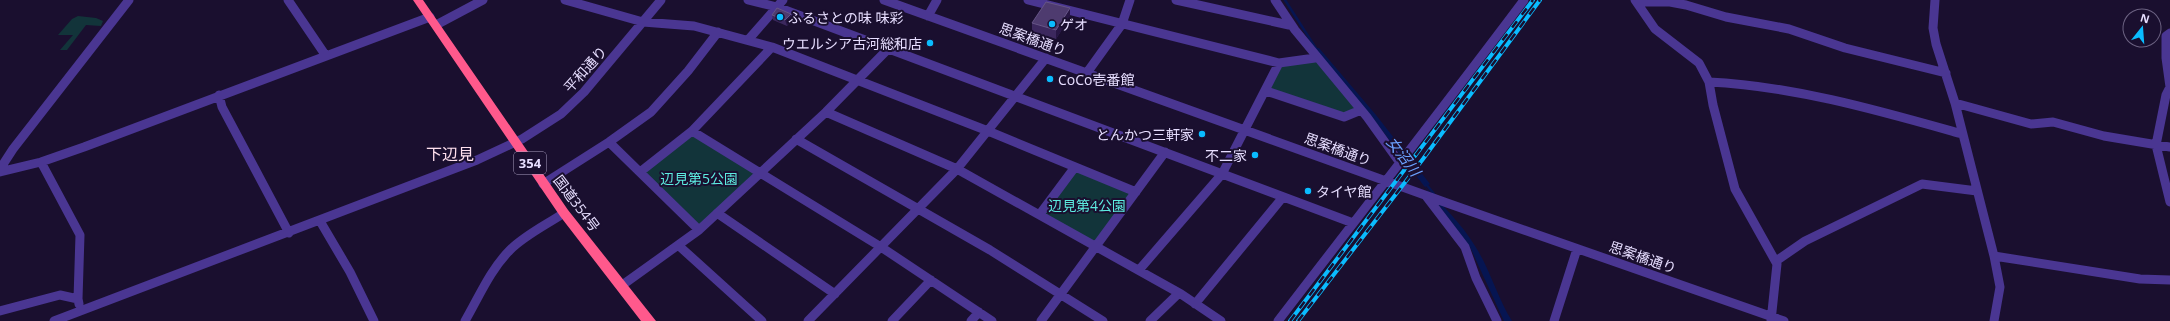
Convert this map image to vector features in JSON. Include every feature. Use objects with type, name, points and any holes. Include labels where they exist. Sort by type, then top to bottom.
[{"type":"highway","name":"国道354号","points":[[418,0],[516,141],[543,184],[649,321]]},
{"type":"street","points":[[0,170],[13,149],[129,0]]},
{"type":"street","points":[[288,0],[326,56]]},
{"type":"street","points":[[0,170],[41,162],[219,96],[264,81],[326,56],[433,21],[483,0]]},
{"type":"street","points":[[565,0],[642,22],[694,26],[772,47],[988,131],[1136,192]]},
{"type":"street","name":"平和通り","points":[[61,320],[80,311],[289,233],[477,160],[516,141],[561,114],[584,92],[661,0]]},
{"type":"street","points":[[748,0],[777,7],[1353,223]]},
{"type":"street","points":[[748,40],[783,0]]},
{"type":"street","name":"思案橋通り","points":[[884,0],[1447,204],[1771,319],[1784,321]]},
{"type":"street","points":[[928,16],[937,0]]},
{"type":"street","points":[[1028,0],[1280,63],[1315,58]]},
{"type":"street","points":[[1086,74],[1122,24],[1130,0]]},
{"type":"street","points":[[1176,0],[1289,25]]},
{"type":"street","points":[[1275,0],[1289,25],[1315,58],[1404,159]]},
{"type":"street","points":[[1278,321],[1385,181],[1404,159],[1524,0]]},
{"type":"street","points":[[1935,0],[1933,28],[1955,103],[1994,256],[2000,287],[1994,321]]},
{"type":"street","points":[[1636,1],[1670,2],[1686,5],[1726,17],[1789,30],[1845,48],[1946,73]]},
{"type":"street","points":[[1636,1],[1655,29],[1691,55],[1699,63],[1709,82],[1713,105],[1736,189],[1776,261],[1771,319]]},
{"type":"street","points":[[543,184],[609,142],[651,112],[688,71],[718,32]]},
{"type":"street","points":[[2170,33],[2166,36],[2170,87],[2166,95],[2156,145],[2170,202]]},
{"type":"street","points":[[640,172],[692,131],[772,47]]},
{"type":"street","points":[[621,286],[699,230],[826,112],[888,49]]},
{"type":"street","points":[[808,321],[957,169],[1046,58]]},
{"type":"street","points":[[1139,270],[1222,174],[1280,63]]},
{"type":"street","points":[[1709,82],[1742,83],[1854,105],[1962,134]]},
{"type":"street","points":[[1266,90],[1344,117],[1361,110]]},
{"type":"street","points":[[219,96],[222,107],[289,233]]},
{"type":"street","points":[[1955,103],[2031,124],[2053,122],[2104,136],[2170,147]]},
{"type":"street","points":[[826,112],[957,169],[1139,270],[1221,321]]},
{"type":"street","points":[[692,131],[882,246],[992,321]]},
{"type":"street","points":[[796,140],[920,208],[1062,293],[1104,321]]},
{"type":"street","points":[[609,142],[699,230]]},
{"type":"street","points":[[1041,321],[1165,152]]},
{"type":"street","points":[[41,162],[80,235],[78,299],[80,311]]},
{"type":"street","points":[[1040,214],[1075,167]]},
{"type":"street","points":[[1776,261],[1805,241],[1922,184],[1977,191]]},
{"type":"street","points":[[1195,304],[1283,197]]},
{"type":"street","points":[[1429,197],[1465,246],[1476,278],[1496,321]]},
{"type":"street","points":[[465,321],[498,265],[510,251],[534,232],[564,213]]},
{"type":"street","points":[[717,213],[835,294]]},
{"type":"street","points":[[320,221],[350,272],[374,321]]},
{"type":"street","points":[[678,245],[762,321]]},
{"type":"street","points":[[1554,321],[1576,249]]},
{"type":"street","points":[[1994,256],[2140,279],[2170,280]]},
{"type":"street","points":[[892,321],[931,280]]},
{"type":"street","points":[[1150,321],[1179,294]]},
{"type":"street","points":[[0,311],[60,295],[78,299]]},
{"type":"street","points":[[972,321],[979,312]]},
{"type":"green space","points":[[78,16],[96,18],[103,21],[101,26],[86,25],[67,50],[60,50],[73,35],[58,35],[72,19]]},
{"type":"green space","points":[[1315,58],[1361,110],[1344,117],[1266,91],[1279,63]]},
{"type":"green space","name":"辺見第5公園","points":[[692,131],[760,173],[699,230],[640,172]]},
{"type":"green space","name":"辺見第4公園","points":[[1075,167],[1136,192],[1097,246],[1040,214]]},
{"type":"water","points":[[1319,48],[1376,115],[1430,184],[1425,187],[1452,215],[1470,238],[1485,264],[1512,321],[1504,321],[1470,247],[1372,117],[1313,49]]},
{"type":"building","points":[[1046,2],[1070,8],[1056,30],[1032,23]]},
{"type":"building","points":[[777,8],[791,14],[785,20],[772,15]]},
{"type":"waterway","name":"女沼川","points":[[1285,0],[1317,50]]},
{"type":"waterway","name":"女沼川","points":[[1426,184],[1434,194]]},
{"type":"railway","points":[[1290,321],[1533,0]]},
{"type":"railway","points":[[1298,321],[1423,159],[1540,0]]},
{"type":"place","name":"ふるさとの味 味彩","points":[[780,17]]},
{"type":"place","name":"ゲオ","points":[[1052,24]]},
{"type":"place","name":"ウエルシア古河総和店","points":[[930,43]]},
{"type":"place","name":"CoCo壱番館","points":[[1050,79]]},
{"type":"place","name":"とんかつ三軒家","points":[[1202,134]]},
{"type":"place","name":"不二家","points":[[1255,155]]},
{"type":"place","name":"タイヤ館","points":[[1308,191]]},
{"type":"district","name":"下辺見","points":[[450,154]]}]
